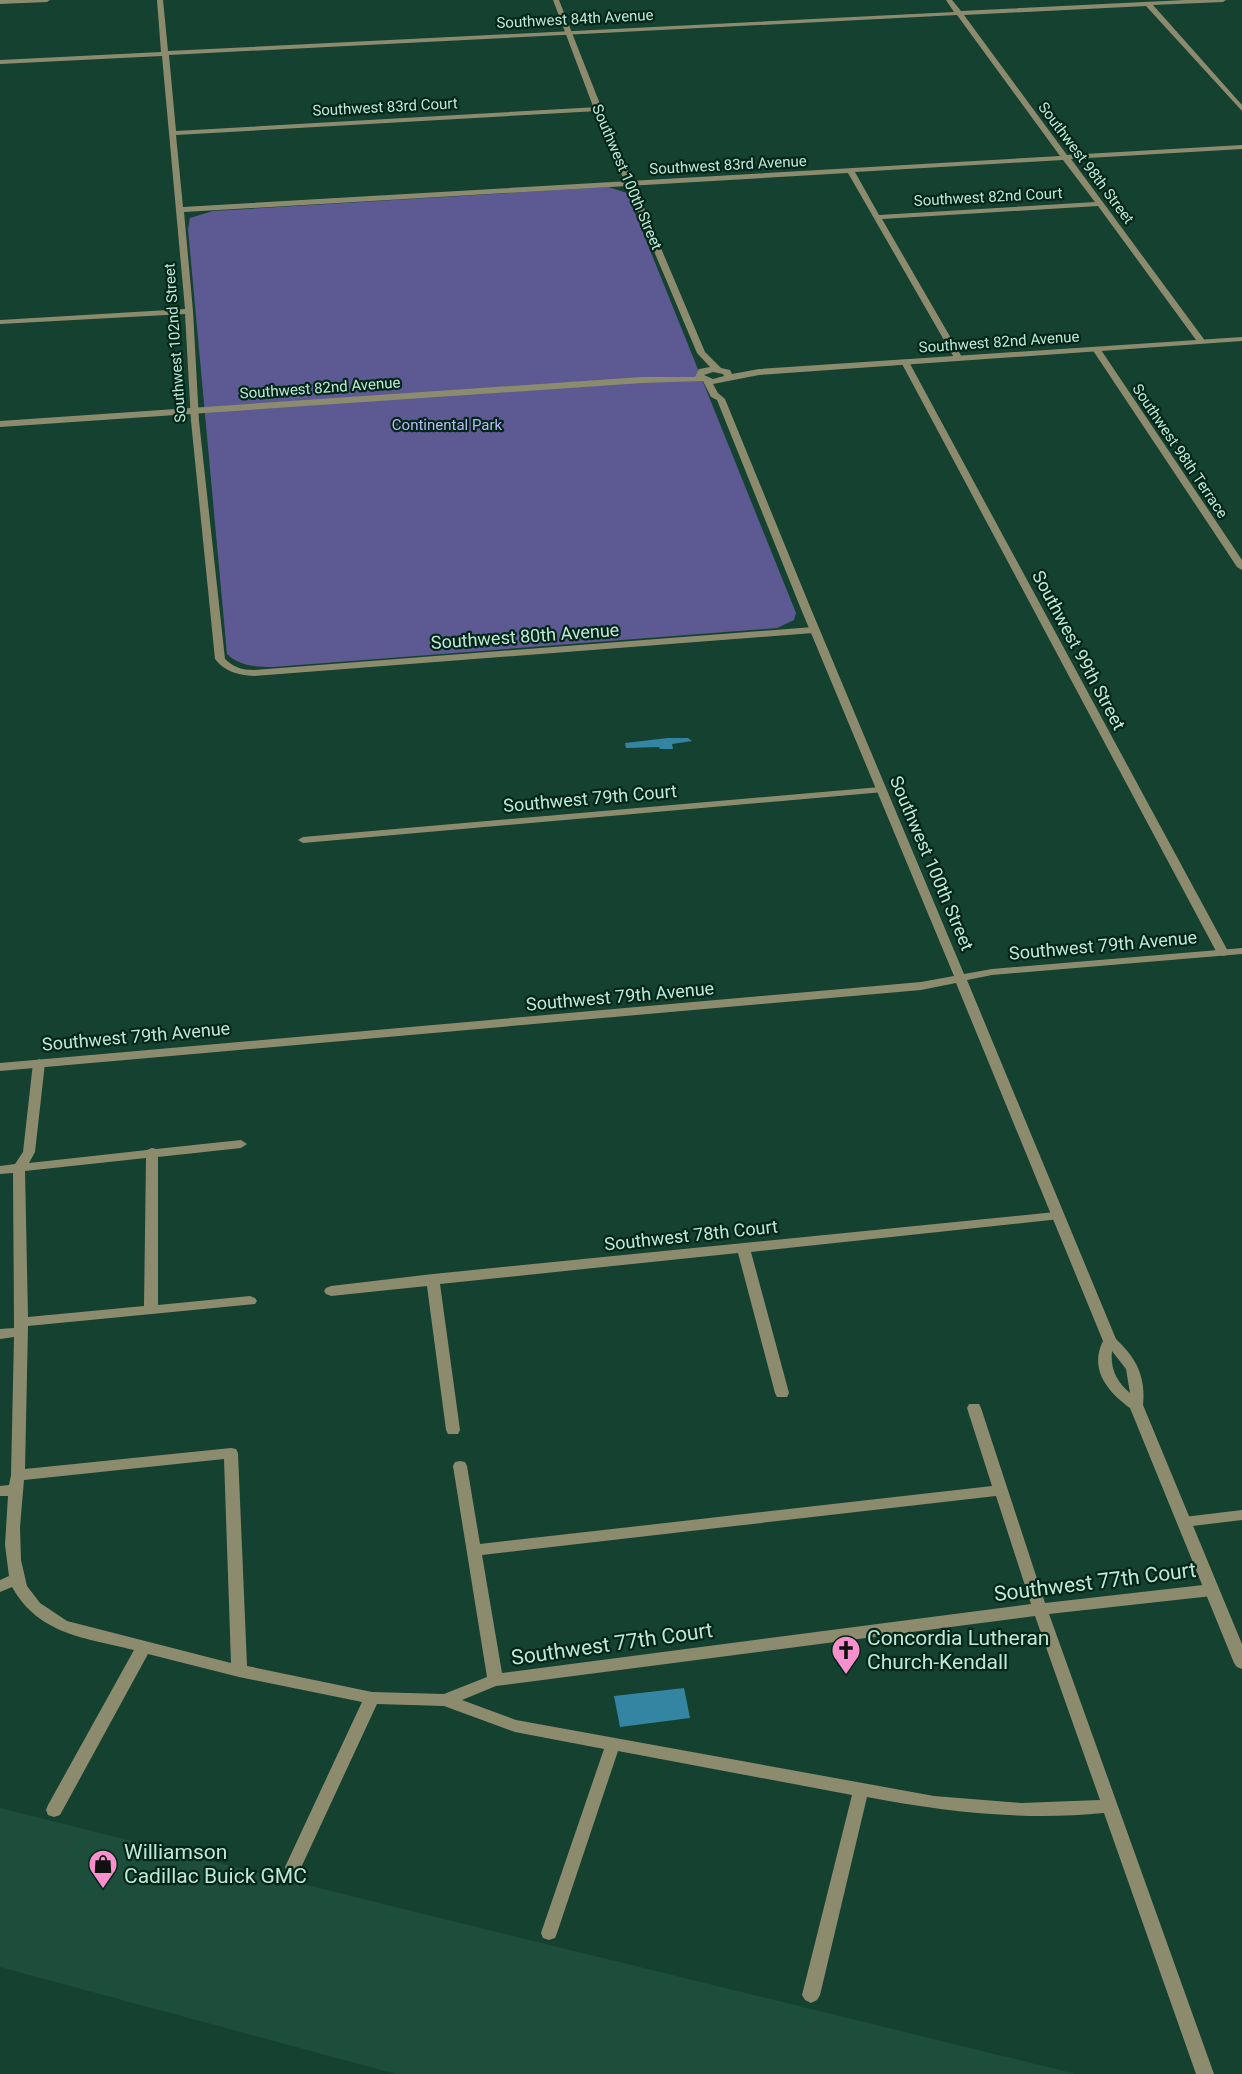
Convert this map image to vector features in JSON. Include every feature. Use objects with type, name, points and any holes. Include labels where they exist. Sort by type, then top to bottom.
[{"type":"street","points":[[0,2],[47,0]]},
{"type":"street","name":"Southwest 102nd Street","points":[[160,0],[189,311],[195,410],[220,658],[226,666],[240,672]]},
{"type":"street","name":"Southwest 100th Street","points":[[555,0],[629,184],[702,353],[724,374]]},
{"type":"street","name":"Southwest 98th Street","points":[[949,0],[1202,342]]},
{"type":"street","name":"Southwest 84th Avenue","points":[[0,62],[1223,0]]},
{"type":"street","points":[[1148,4],[1242,109]]},
{"type":"street","name":"Southwest 83rd Court","points":[[173,133],[598,109]]},
{"type":"street","name":"Southwest 83rd Avenue","points":[[179,210],[851,172],[1242,147]]},
{"type":"street","points":[[851,172],[959,359]]},
{"type":"street","name":"Southwest 82nd Court","points":[[877,217],[1100,204]]},
{"type":"street","points":[[0,322],[189,311]]},
{"type":"street","name":"Southwest 82nd Avenue","points":[[724,374],[1242,339]]},
{"type":"street","name":"Southwest 98th Terrace","points":[[1096,349],[1242,567]]},
{"type":"street","name":"Southwest 100th Street","points":[[702,353],[700,361],[704,376],[714,395],[721,399],[813,630],[960,979],[1055,1216],[1110,1341],[1124,1354],[1136,1372],[1138,1390],[1136,1405],[1242,1663]]},
{"type":"street","name":"Southwest 99th Street","points":[[905,362],[1223,953]]},
{"type":"street","points":[[704,376],[724,374]]},
{"type":"street","points":[[704,376],[724,374]]},
{"type":"street","points":[[721,399],[725,394],[724,374]]},
{"type":"street","name":"Southwest 82nd Avenue","points":[[0,424],[704,376]]},
{"type":"street","name":"Southwest 80th Avenue","points":[[240,672],[254,673],[813,630]]},
{"type":"street","name":"Southwest 79th Court","points":[[303,840],[880,790]]},
{"type":"street","name":"Southwest 79th Avenue","points":[[0,1067],[921,986],[992,972],[1242,951]]},
{"type":"street","points":[[0,1586],[16,1579],[12,1563],[11,1485],[21,1327],[19,1168],[29,1152],[39,1063]]},
{"type":"street","points":[[0,1170],[241,1144]]},
{"type":"street","points":[[151,1310],[152,1152]]},
{"type":"street","points":[[0,1160],[19,1168]]},
{"type":"street","name":"Southwest 78th Court","points":[[331,1291],[1055,1216]]},
{"type":"street","points":[[743,1248],[782,1393]]},
{"type":"street","points":[[433,1279],[453,1430]]},
{"type":"street","points":[[0,1334],[21,1327],[151,1310],[250,1302]]},
{"type":"street","name":"Southwest 100th Street","points":[[1110,1341],[1105,1349],[1104,1359],[1112,1383],[1120,1395],[1136,1405]]},
{"type":"street","points":[[974,1408],[1040,1609],[1205,2074]]},
{"type":"street","points":[[11,1485],[231,1453],[239,1671]]},
{"type":"street","points":[[460,1466],[495,1680]]},
{"type":"street","points":[[474,1550],[1000,1490]]},
{"type":"street","points":[[1184,1522],[1242,1515]]},
{"type":"street","name":"Southwest 77th Court","points":[[16,1579],[23,1595],[32,1607],[63,1626],[239,1671],[372,1698],[445,1700],[495,1680],[1040,1609],[1212,1590]]},
{"type":"street","points":[[54,1810],[144,1647]]},
{"type":"street","points":[[293,1867],[372,1698]]},
{"type":"street","points":[[445,1700],[515,1726],[934,1803],[1004,1809],[1082,1809],[1109,1806]]},
{"type":"street","points":[[549,1933],[613,1744]]},
{"type":"street","points":[[811,1995],[861,1791]]},
{"type":"shaded area","points":[[0,1808],[1076,2074],[396,2074],[0,1967]]},
{"type":"green space","name":"Continental Park","points":[[608,187],[627,193],[796,613],[794,620],[777,628],[273,667],[248,665],[227,654],[188,229],[190,218],[213,211]]},
{"type":"water","points":[[688,738],[692,741],[672,744],[673,749],[626,748],[625,743]]},
{"type":"water","points":[[684,1688],[690,1718],[620,1727],[614,1696]]},
{"type":"place","name":"Concordia Lutheran Church-Kendall","points":[[846,1676]]},
{"type":"place","name":"Williamson Cadillac Buick GMC","points":[[103,1890]]}]
